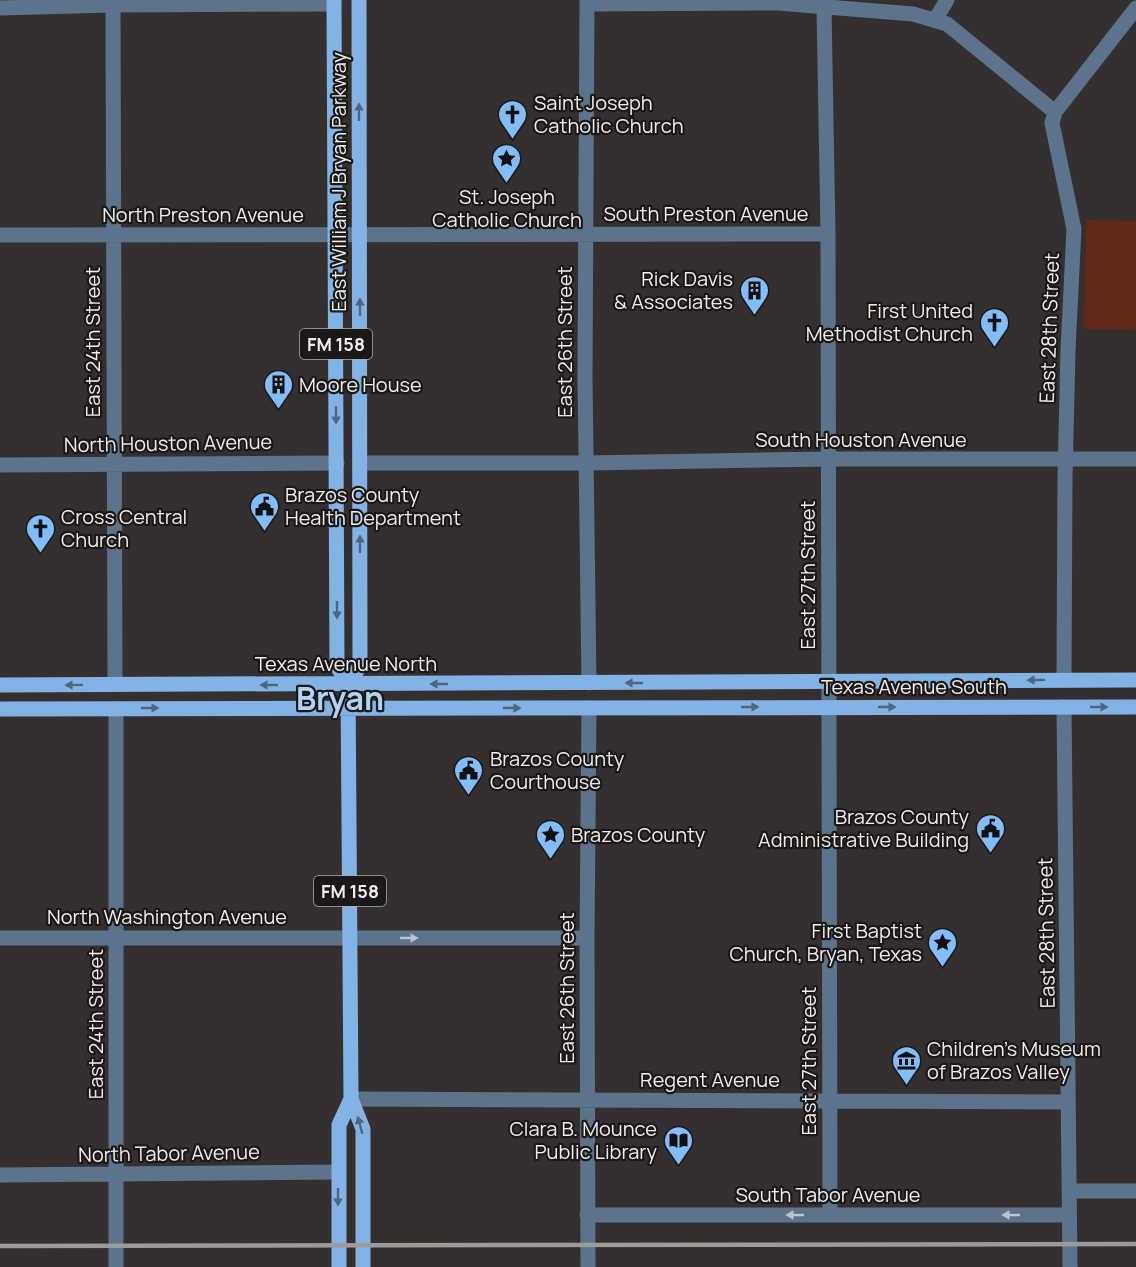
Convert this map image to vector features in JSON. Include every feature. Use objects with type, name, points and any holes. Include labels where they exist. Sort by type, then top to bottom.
[{"type":"main road","name":"East William J Bryan Parkway","points":[[348,684],[360,666],[359,0]]},
{"type":"main road","name":"East William J Bryan Parkway","points":[[334,2],[337,666],[348,684],[351,1099],[363,1129],[363,1267]]},
{"type":"main road","name":"Texas Avenue South","points":[[692,682],[1136,680]]},
{"type":"main road","name":"Texas Avenue North","points":[[0,685],[692,682]]},
{"type":"main road","name":"Texas Avenue South","points":[[589,708],[1136,706]]},
{"type":"main road","points":[[0,709],[589,708]]},
{"type":"main road","name":"East William J Bryan Parkway","points":[[339,1267],[339,1125],[351,1099]]},
{"type":"street","points":[[935,20],[947,0]]},
{"type":"street","points":[[0,8],[113,2],[334,2]]},
{"type":"street","name":"East 24th Street","points":[[113,2],[113,465],[116,684]]},
{"type":"street","points":[[587,2],[778,2],[913,14],[947,24],[1055,112],[1136,8]]},
{"type":"street","name":"East 26th Street","points":[[587,2],[585,234],[589,683]]},
{"type":"street","name":"East 27th Street","points":[[824,7],[828,234],[830,1215]]},
{"type":"street","name":"East 28th Street","points":[[1055,112],[1052,123],[1054,139],[1074,229],[1068,350],[1064,680]]},
{"type":"street","name":"North Preston Avenue","points":[[0,235],[585,234]]},
{"type":"street","name":"South Preston Avenue","points":[[585,234],[828,234]]},
{"type":"street","name":"South Houston Avenue","points":[[587,463],[827,459],[1136,459]]},
{"type":"street","name":"North Houston Avenue","points":[[0,465],[337,463]]},
{"type":"street","points":[[360,463],[587,463]]},
{"type":"street","name":"East 28th Street","points":[[1064,707],[1070,1267]]},
{"type":"street","name":"East 26th Street","points":[[588,1267],[589,708]]},
{"type":"street","name":"East 24th Street","points":[[116,709],[116,1267]]},
{"type":"street","name":"North Washington Avenue","points":[[0,938],[587,938]]},
{"type":"street","name":"Regent Avenue","points":[[351,1099],[1068,1102]]},
{"type":"street","name":"North Tabor Avenue","points":[[0,1176],[338,1172]]},
{"type":"street","points":[[1069,1191],[1136,1191]]},
{"type":"street","name":"South Tabor Avenue","points":[[587,1215],[1070,1215]]},
{"type":"shaded area","points":[[1086,220],[1136,221],[1136,330],[1084,329]]},
{"type":"railway","points":[[0,1246],[1136,1244]]},
{"type":"place","name":"Saint Joseph Catholic Church","points":[[513,140]]},
{"type":"place","name":"St. Joseph Catholic Church","points":[[507,184]]},
{"type":"place","name":"Rick Davis & Associates","points":[[754,316]]},
{"type":"place","name":"First United Methodist Church","points":[[994,348]]},
{"type":"place","name":"Moore House","points":[[278,410]]},
{"type":"place","name":"Brazos County Health Department","points":[[264,532]]},
{"type":"place","name":"Cross Central Church","points":[[40,554]]},
{"type":"place","name":"Brazos County Courthouse","points":[[469,796]]},
{"type":"place","name":"Brazos County Administrative Building","points":[[990,854]]},
{"type":"place","name":"Brazos County","points":[[550,860]]},
{"type":"place","name":"First Baptist Church, Bryan, Texas","points":[[943,968]]},
{"type":"place","name":"Children's Museum of Brazos Valley","points":[[906,1086]]},
{"type":"place","name":"Clara B. Mounce Public Library","points":[[678,1166]]},
{"type":"district","name":"Bryan","points":[[340,698]]}]
